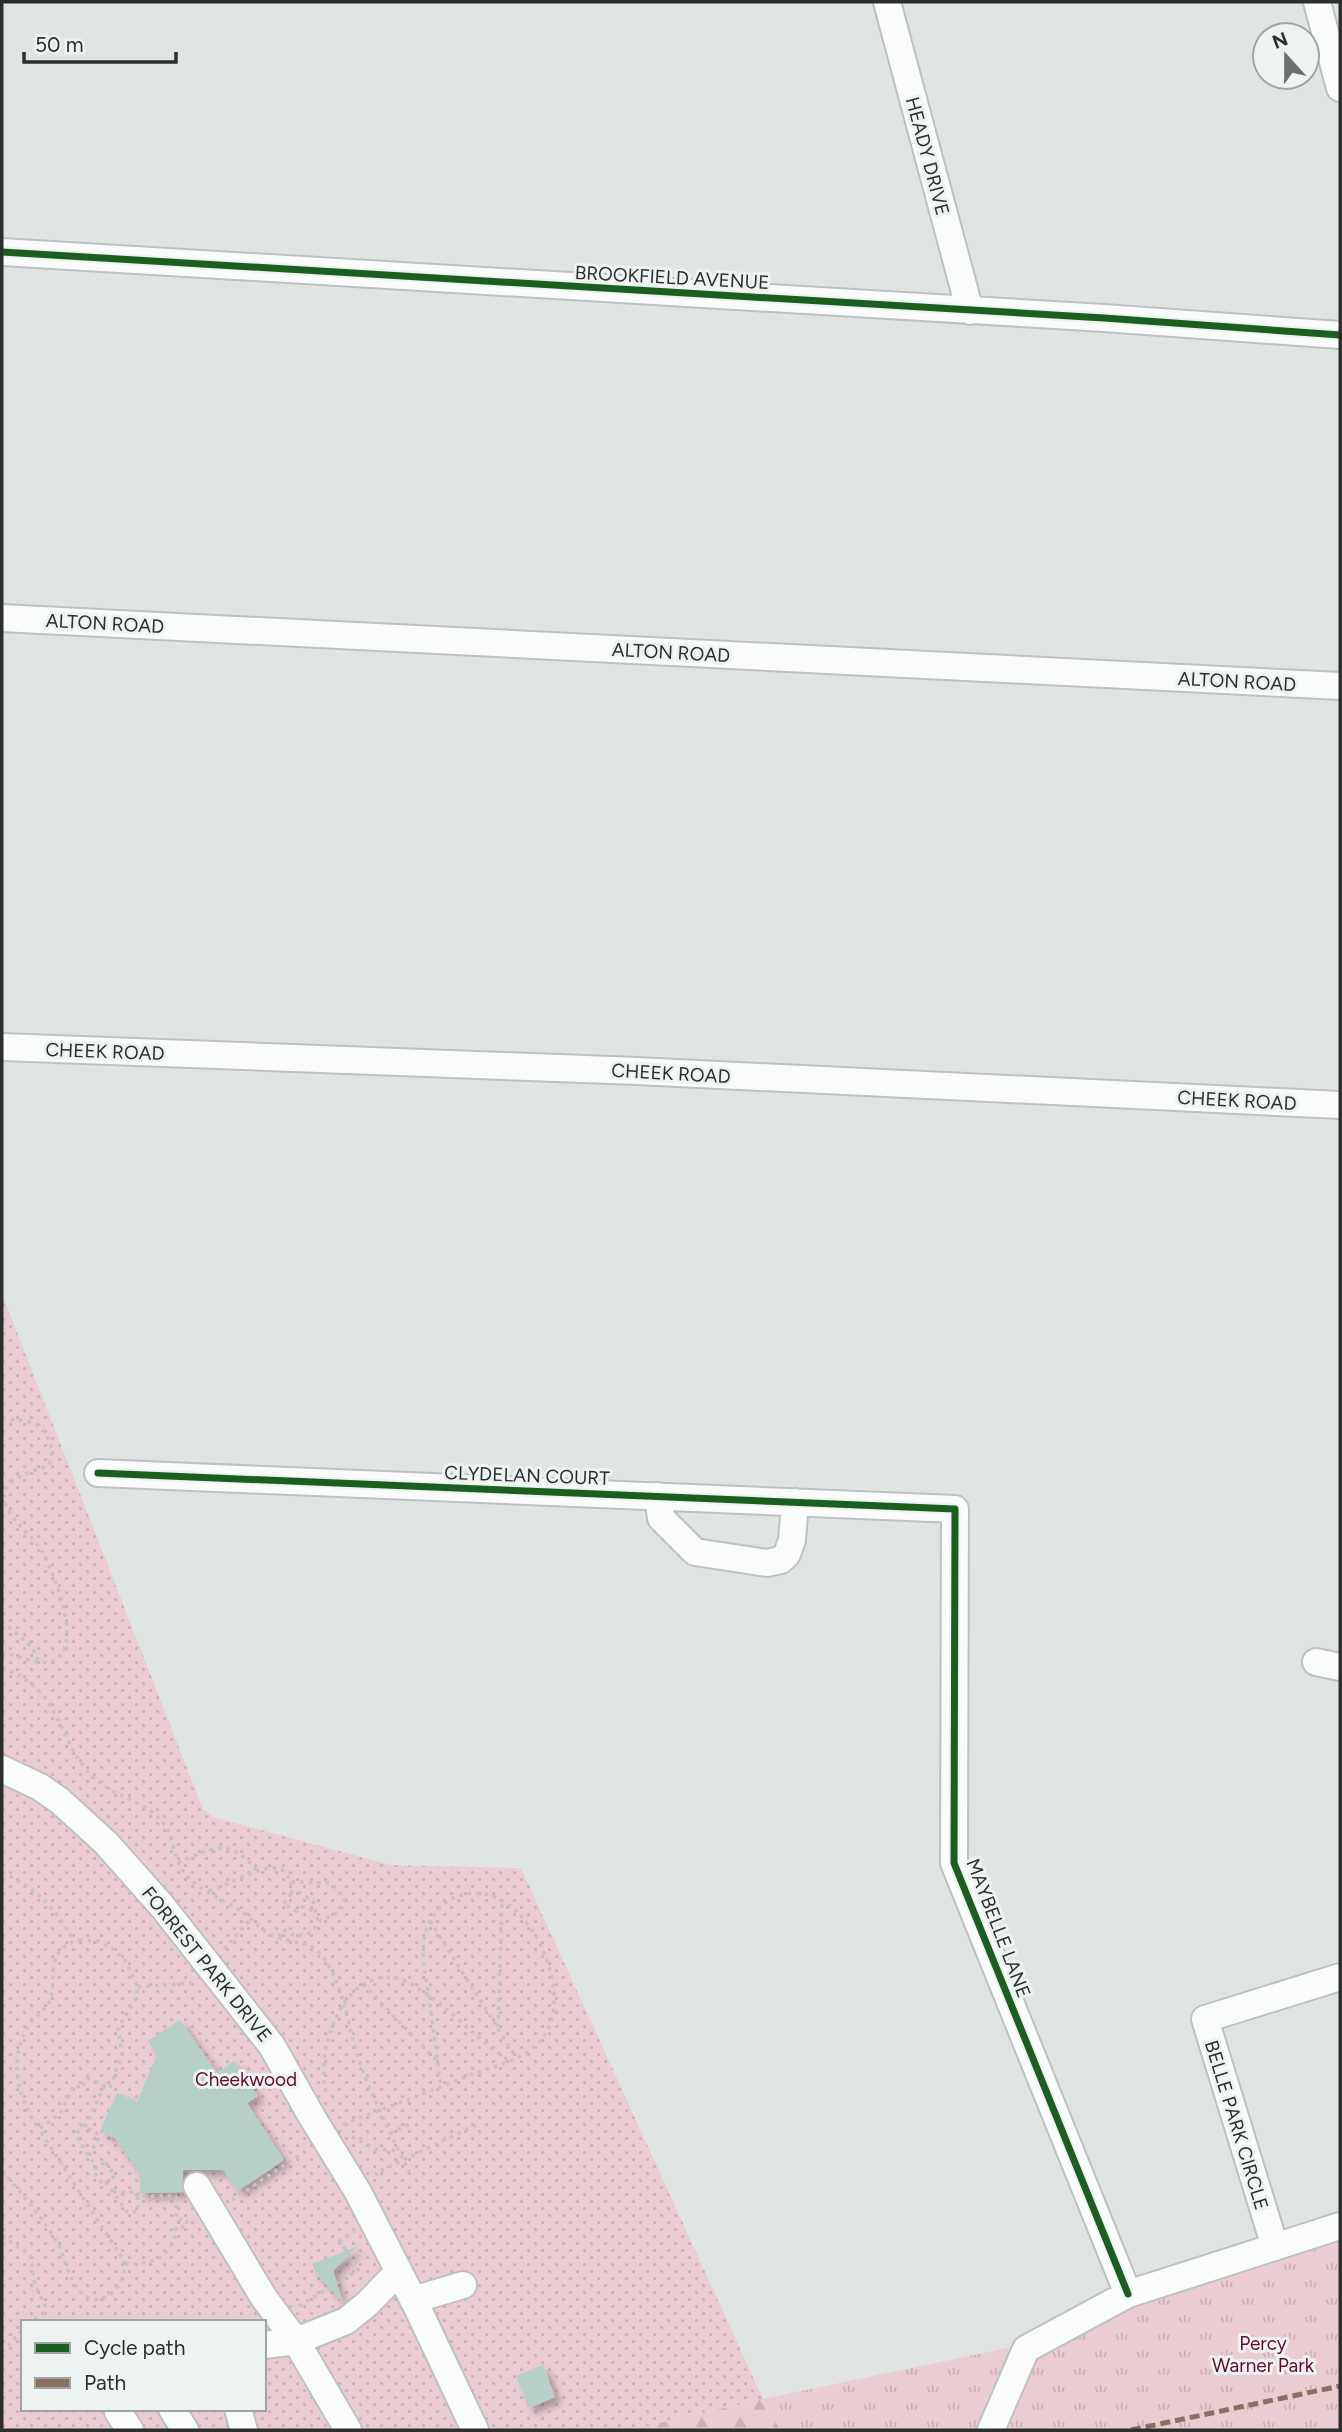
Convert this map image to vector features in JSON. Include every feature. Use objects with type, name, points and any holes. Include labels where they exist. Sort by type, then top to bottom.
[{"type":"street","name":"HEADY DRIVE","points":[[887,2],[970,311]]},
{"type":"street","points":[[1317,2],[1340,88]]},
{"type":"street","name":"BROOKFIELD AVENUE","points":[[2,252],[1340,335]]},
{"type":"street","name":"ALTON ROAD","points":[[2,618],[1340,686]]},
{"type":"street","name":"CHEEK ROAD","points":[[2,1047],[637,1071],[1340,1105]]},
{"type":"street","name":"CLYDELAN COURT","points":[[98,1473],[955,1509]]},
{"type":"street","points":[[658,1496],[661,1518],[695,1552],[767,1563],[781,1560],[790,1549],[795,1502]]},
{"type":"street","name":"MAYBELLE LANE","points":[[955,1509],[954,1863],[1128,2294]]},
{"type":"street","name":"FORREST PARK DRIVE","points":[[2,1769],[40,1787],[106,1843],[162,1906],[272,2046],[358,2192],[475,2430]]},
{"type":"street","name":"BELLE PARK CIRCLE","points":[[1275,2247],[1205,2019],[1340,1977]]},
{"type":"street","points":[[197,2197],[296,2341],[348,2430]]},
{"type":"street","points":[[991,2430],[1026,2349],[1128,2294],[1340,2225]]},
{"type":"street","points":[[266,2345],[296,2341],[346,2321],[398,2272]]},
{"type":"street","points":[[413,2300],[463,2284]]},
{"type":"street","points":[[173,2411],[185,2430]]},
{"type":"street","points":[[239,2411],[244,2430]]},
{"type":"path","points":[[2,1420],[33,1423],[48,1437],[52,1451],[48,1464],[13,1480],[8,1486],[5,1498],[8,1511],[41,1550],[54,1575],[67,1628],[64,1649],[55,1660],[39,1662],[2,1653]]},
{"type":"path","points":[[2,1621],[32,1647],[39,1662]]},
{"type":"path","points":[[2,1668],[25,1678],[42,1695],[58,1718],[75,1754],[94,1778],[110,1790],[143,1804],[163,1822],[178,1863],[187,1876],[278,1938],[317,1950],[330,1968],[359,2060],[411,2176]]},
{"type":"path","points":[[178,1863],[214,1849],[226,1848],[242,1853],[258,1872]]},
{"type":"path","points":[[209,1891],[270,1868],[279,1869],[291,1882],[292,1893],[283,1904],[296,1911],[307,1908],[318,1918]]},
{"type":"path","points":[[2,1872],[31,1888],[49,1903],[74,1941]]},
{"type":"path","points":[[291,1882],[327,1882],[342,1893],[345,1901],[341,1911],[318,1918]]},
{"type":"path","points":[[278,1938],[283,1930],[296,1936],[308,1934],[315,1929],[318,1918],[315,1905],[310,1898],[300,1893],[292,1893]]},
{"type":"path","points":[[341,2125],[441,2087],[530,2051],[544,2036],[554,2016],[551,1972],[538,1943],[520,1916],[502,1900],[481,1894],[459,1895],[443,1905],[430,1922],[424,1941],[423,1953],[441,2087]]},
{"type":"path","points":[[498,2028],[502,1900]]},
{"type":"path","points":[[430,1922],[516,2057]]},
{"type":"path","points":[[2,2171],[51,2233],[78,2290],[92,2299],[99,2300],[109,2296],[120,2284],[125,2264],[29,2114],[17,2079],[18,2052],[28,2026],[48,2003],[52,1970],[57,1956],[64,1947],[74,1941],[98,1941],[125,1960],[138,1987],[135,2001],[118,2028],[121,2060],[110,2088],[87,2078],[82,2088],[74,2085],[60,2114],[39,2129]]},
{"type":"path","points":[[327,2094],[324,2054],[329,2032],[343,2004],[363,1984],[373,1979],[401,1979],[429,1996],[508,2060]]},
{"type":"path","points":[[138,1987],[192,1983]]},
{"type":"path","points":[[363,1984],[438,2061]]},
{"type":"path","points":[[85,2127],[104,2086]]},
{"type":"path","points":[[338,2120],[354,2138],[369,2147],[400,2151]]},
{"type":"path","points":[[358,2192],[379,2182],[376,2173],[480,2123]]},
{"type":"path","points":[[390,2133],[410,2124]]},
{"type":"path","points":[[89,2157],[100,2135],[81,2125],[76,2136],[89,2157],[97,2168]]},
{"type":"path","points":[[138,2196],[197,2197],[309,2149]]},
{"type":"path","points":[[106,2162],[115,2176],[103,2185],[93,2170],[97,2168],[106,2162]]},
{"type":"path","points":[[106,2182],[113,2192],[127,2212],[138,2212],[138,2192],[113,2192]]},
{"type":"path","points":[[125,2264],[148,2263],[168,2252],[176,2234],[176,2227],[186,2227],[187,2220],[176,2220],[197,2197]]},
{"type":"path","points":[[293,2310],[358,2270],[340,2241],[360,2228]]},
{"type":"path","points":[[2,2236],[30,2255],[35,2284],[45,2306],[43,2312],[33,2320]]},
{"type":"path","points":[[2,2352],[21,2332]]},
{"type":"green space","name":"Cheekwood","points":[[2,1294],[203,1809],[213,1817],[391,1865],[521,1868],[763,2399],[629,2430],[2,2430]]},
{"type":"green space","name":"Percy Warner Park","points":[[1340,2242],[1340,2430],[629,2430],[1069,2335],[1102,2317]]},
{"type":"green space","points":[[763,2399],[780,2430],[629,2430]]},
{"type":"building","points":[[180,2020],[217,2073],[234,2061],[258,2096],[247,2103],[284,2160],[238,2191],[223,2170],[183,2170],[183,2192],[140,2193],[140,2175],[115,2138],[100,2131],[117,2093],[137,2102],[157,2055],[148,2041]]},
{"type":"building","points":[[358,2246],[333,2271],[343,2303],[316,2273],[312,2264]]},
{"type":"building","points":[[543,2365],[555,2397],[529,2408],[516,2376]]},
{"type":"marked path","points":[[1131,2430],[1340,2386]]},
{"type":"cycle path","points":[[2,252],[1104,318],[1340,335]]},
{"type":"cycle path","points":[[98,1473],[955,1509],[954,1863],[1128,2294]]}]
